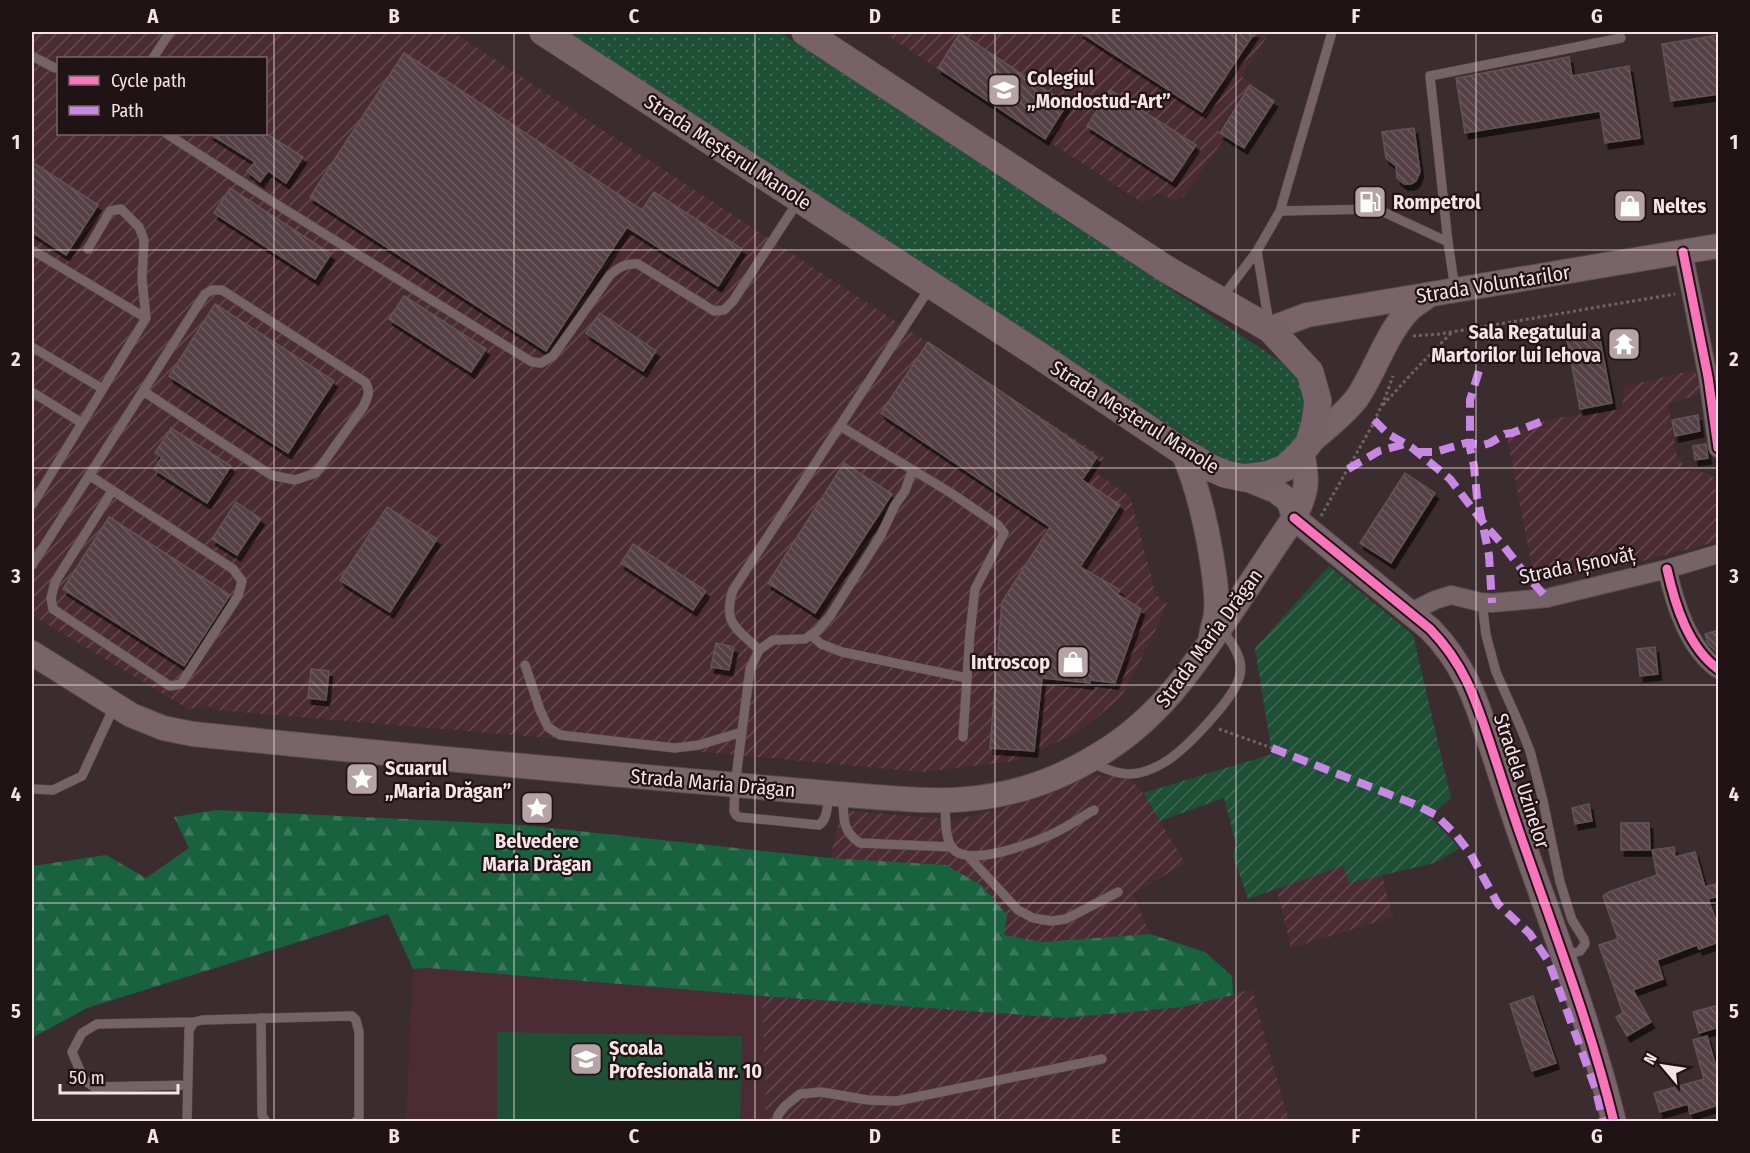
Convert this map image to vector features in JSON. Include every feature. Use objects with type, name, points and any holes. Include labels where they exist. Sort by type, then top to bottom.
[{"type":"main road","name":"Strada Meșterul Manole","points":[[543,32],[1183,452],[1211,468],[1244,478],[1267,476],[1285,468],[1306,447]]},
{"type":"main road","points":[[806,32],[1156,262],[1270,329],[1310,372],[1318,401],[1315,423],[1306,447]]},
{"type":"main road","name":"Strada Voluntarilor","points":[[1270,329],[1307,315],[1719,246]]},
{"type":"main road","points":[[1306,447],[1356,399],[1390,336],[1410,309],[1431,294]]},
{"type":"main road","name":"Strada Maria Drăgan","points":[[32,653],[131,715],[163,728],[193,734],[490,764],[836,794],[945,800],[994,796],[1044,783],[1088,761],[1128,736],[1176,689],[1215,636],[1294,518],[1304,499],[1307,484],[1306,447]]},
{"type":"main road","points":[[1183,452],[1200,499],[1213,568],[1216,591],[1215,636]]},
{"type":"main road","points":[[1244,478],[1276,491],[1289,501],[1294,518]]},
{"type":"main road","name":"Stradela Uzinelor","points":[[1294,518],[1430,628],[1453,654],[1462,669],[1474,695],[1564,956],[1614,1122]]},
{"type":"street","points":[[1683,252],[1690,291],[1713,376],[1719,448]]},
{"type":"street","name":"Strada Ișnovăț","points":[[1411,612],[1451,595],[1492,603],[1547,598],[1719,554]]},
{"type":"street","points":[[1667,569],[1678,608],[1695,645],[1719,669]]},
{"type":"lane","points":[[154,57],[170,32]]},
{"type":"lane","points":[[1220,301],[1257,251],[1280,211],[1332,32]]},
{"type":"lane","points":[[1455,290],[1430,76],[1621,38]]},
{"type":"lane","points":[[32,56],[55,68]]},
{"type":"lane","points":[[169,135],[532,362],[541,363],[554,356],[610,275],[618,268],[628,264],[638,264],[714,311],[724,310],[733,301],[800,199]]},
{"type":"lane","points":[[32,503],[146,318],[142,279],[144,240],[139,227],[121,209],[110,211],[88,249]]},
{"type":"lane","points":[[1280,211],[1377,209],[1448,242]]},
{"type":"lane","points":[[32,250],[146,318]]},
{"type":"lane","points":[[1257,251],[1270,329]]},
{"type":"lane","points":[[759,650],[731,622],[728,605],[733,590],[931,285]]},
{"type":"lane","points":[[32,565],[89,476],[143,391],[205,294],[212,290],[222,290],[365,382],[369,388],[363,407],[316,473],[295,480],[271,475],[143,391]]},
{"type":"lane","points":[[32,347],[103,389]]},
{"type":"lane","points":[[32,392],[81,423]]},
{"type":"lane","points":[[840,426],[951,494],[998,525],[1004,533],[975,589],[963,737]]},
{"type":"lane","points":[[836,794],[826,818],[819,825],[736,815],[734,811],[735,785],[750,669],[759,650],[773,640],[805,639],[818,630],[830,616],[881,535],[895,505],[905,491],[912,471]]},
{"type":"lane","points":[[89,476],[233,568],[242,581],[238,596],[181,684],[171,686],[53,609],[51,598],[55,582],[112,492]]},
{"type":"lane","points":[[1482,602],[1486,635],[1496,672],[1530,751],[1560,882],[1572,920],[1584,939],[1585,944],[1580,951],[1564,956]]},
{"type":"lane","points":[[811,635],[821,644],[842,652],[967,678]]},
{"type":"lane","points":[[1088,761],[1108,771],[1130,774],[1147,770],[1166,761],[1190,742],[1236,688],[1241,675],[1240,661],[1232,643],[1215,636]]},
{"type":"lane","points":[[525,665],[548,727],[560,735],[675,748],[699,745],[742,732]]},
{"type":"lane","points":[[32,789],[53,790],[82,776],[115,705]]},
{"type":"lane","points":[[836,794],[844,826],[851,837],[860,843],[952,848]]},
{"type":"lane","points":[[945,800],[948,837],[952,848],[968,856],[980,856],[1021,846],[1052,834],[1094,810]]},
{"type":"lane","points":[[968,856],[1018,910],[1033,918],[1051,921],[1066,919],[1118,892]]},
{"type":"lane","points":[[188,1085],[94,1088],[84,1080],[72,1052],[82,1033],[98,1024],[352,1016],[357,1020],[359,1032],[359,1119],[355,1122]]},
{"type":"lane","points":[[261,1018],[262,1115],[266,1122]]},
{"type":"lane","points":[[187,1122],[189,1030],[194,1022]]},
{"type":"lane","points":[[777,1122],[778,1115],[785,1106],[800,1094],[821,1092],[868,1100],[897,1101],[1102,1059]]},
{"type":"path","points":[[1407,339],[1690,291]]},
{"type":"path","points":[[1380,408],[1453,331]]},
{"type":"path","points":[[1321,516],[1362,446],[1394,374]]},
{"type":"path","points":[[1206,724],[1272,748]]},
{"type":"shaded area","points":[[32,32],[453,32],[1106,459],[1097,474],[1130,496],[1156,595],[1167,603],[1152,638],[1121,697],[1083,729],[1014,761],[922,772],[216,710],[211,706],[188,709],[32,615]]},
{"type":"shaded area","points":[[882,32],[1270,32],[1241,76],[1251,83],[1218,130],[1226,136],[1183,197],[1174,200],[1158,193],[1143,203]]},
{"type":"shaded area","points":[[1695,370],[1701,394],[1668,404],[1677,458],[1681,458],[1683,471],[1695,470],[1711,475],[1715,479],[1718,541],[1635,563],[1535,583],[1507,436],[1550,419],[1622,409],[1625,386]]},
{"type":"shaded area","points":[[1090,775],[1128,777],[1143,793],[1185,863],[1133,894],[1150,934],[1042,942],[1003,935],[960,874],[946,865],[830,858],[842,810],[955,820],[1044,797]]},
{"type":"shaded area","points":[[1343,866],[1349,883],[1382,875],[1393,917],[1291,948],[1277,889]]},
{"type":"shaded area","name":"Școala Profesională nr. 10","points":[[428,968],[762,996],[766,1121],[406,1122],[413,969]]},
{"type":"shaded area","points":[[1253,989],[1289,1121],[766,1121],[762,996],[1066,1018],[1182,1007]]},
{"type":"green space","points":[[567,32],[780,32],[1286,365],[1302,388],[1304,409],[1299,428],[1303,431],[1283,454],[1267,463],[1242,465],[1219,458]]},
{"type":"green space","points":[[1329,566],[1413,635],[1451,798],[1430,817],[1460,848],[1435,863],[1349,883],[1343,866],[1248,899],[1233,856],[1236,845],[1224,798],[1160,821],[1143,793],[1272,754],[1255,648]]},
{"type":"green space","points":[[216,810],[523,825],[830,858],[946,865],[981,885],[1007,915],[1004,935],[1042,942],[1150,934],[1205,952],[1232,976],[1233,995],[1182,1007],[1066,1018],[762,996],[428,968],[413,969],[388,914],[87,1008],[32,1038],[32,866],[106,855],[146,878],[189,848],[174,817]]},
{"type":"green space","points":[[497,1032],[742,1036],[740,1121],[497,1121]]},
{"type":"building","points":[[1080,32],[1255,32],[1202,112]]},
{"type":"building","points":[[960,33],[1067,104],[1045,139],[938,68]]},
{"type":"building","points":[[1719,35],[1719,94],[1671,101],[1662,44]]},
{"type":"building","points":[[404,53],[642,210],[654,192],[742,249],[718,286],[627,227],[546,351],[310,197]]},
{"type":"building","points":[[1569,57],[1572,76],[1629,66],[1640,138],[1605,143],[1600,111],[1465,133],[1456,78]]},
{"type":"building","points":[[1250,85],[1274,101],[1244,148],[1220,133]]},
{"type":"building","points":[[1110,90],[1196,145],[1172,181],[1087,126]]},
{"type":"building","points":[[1414,128],[1420,172],[1416,181],[1404,184],[1397,178],[1396,166],[1386,158],[1382,132]]},
{"type":"building","points":[[267,134],[303,157],[286,183],[268,171],[260,182],[247,171],[255,162],[212,135]]},
{"type":"building","points":[[32,162],[98,205],[66,255],[32,232]]},
{"type":"building","points":[[230,188],[331,254],[315,279],[214,213]]},
{"type":"building","points":[[404,296],[486,349],[471,372],[389,319]]},
{"type":"building","points":[[215,304],[334,381],[288,453],[169,376]]},
{"type":"building","points":[[600,313],[656,351],[643,371],[586,333]]},
{"type":"building","points":[[1598,328],[1612,403],[1580,409],[1566,334]]},
{"type":"building","points":[[928,342],[1097,457],[1082,480],[1120,505],[1080,567],[1120,590],[1117,594],[1141,609],[1115,683],[1042,678],[1034,751],[990,748],[1002,602],[1050,527],[881,413]]},
{"type":"building","points":[[1698,415],[1700,431],[1675,436],[1672,420]]},
{"type":"building","points":[[171,428],[231,466],[207,503],[154,469],[162,457],[155,453]]},
{"type":"building","points":[[1706,444],[1708,458],[1695,460],[1693,446]]},
{"type":"building","points":[[844,463],[892,494],[815,613],[768,583]]},
{"type":"building","points":[[1405,473],[1435,493],[1391,563],[1360,543]]},
{"type":"building","points":[[236,502],[261,519],[237,555],[212,539]]},
{"type":"building","points":[[387,507],[437,539],[390,612],[340,580]]},
{"type":"building","points":[[109,517],[230,595],[184,666],[63,589]]},
{"type":"building","points":[[633,544],[706,591],[693,610],[621,563]]},
{"type":"building","points":[[1719,630],[1719,655],[1708,643],[1705,634]]},
{"type":"building","points":[[716,643],[734,647],[729,670],[711,667]]},
{"type":"building","points":[[1655,647],[1658,674],[1640,676],[1637,649]]},
{"type":"building","points":[[311,669],[329,671],[326,700],[308,698]]},
{"type":"building","points":[[1589,804],[1592,821],[1575,824],[1572,808]]},
{"type":"building","points":[[1621,823],[1649,823],[1650,850],[1621,850]]},
{"type":"building","points":[[1674,847],[1675,857],[1695,852],[1705,887],[1719,883],[1719,896],[1708,899],[1719,928],[1719,942],[1699,949],[1697,945],[1657,960],[1663,979],[1633,990],[1651,1022],[1627,1036],[1616,1017],[1623,1013],[1599,945],[1618,939],[1603,896],[1657,875],[1652,850]]},
{"type":"building","points":[[1533,996],[1556,1063],[1532,1071],[1510,1004]]},
{"type":"building","points":[[1719,1005],[1719,1027],[1699,1033],[1693,1012]]},
{"type":"building","points":[[1707,1036],[1719,1077],[1719,1105],[1690,1114],[1688,1104],[1660,1112],[1654,1093],[1704,1079],[1693,1040]]},
{"type":"marked path","points":[[1486,326],[1485,351],[1470,400],[1470,448],[1489,555],[1492,603]]},
{"type":"marked path","points":[[1374,420],[1388,434],[1411,447],[1450,479],[1485,525],[1547,598]]},
{"type":"marked path","points":[[1417,452],[1435,452],[1466,443],[1483,445],[1505,434],[1545,420]]},
{"type":"marked path","points":[[1348,469],[1379,451],[1405,444]]},
{"type":"marked path","points":[[1272,748],[1414,804],[1436,815],[1456,835],[1470,853],[1498,904],[1530,934],[1549,962],[1596,1090],[1603,1122]]},
{"type":"cycle path","points":[[1683,252],[1708,377],[1718,448]]},
{"type":"cycle path","points":[[1294,518],[1430,629],[1453,657],[1469,685],[1573,984],[1614,1122]]},
{"type":"cycle path","points":[[1667,569],[1684,624],[1698,649],[1718,669]]},
{"type":"place","name":"Colegiul „Mondostud-Art”","points":[[1004,90]]},
{"type":"place","name":"Rompetrol","points":[[1370,202]]},
{"type":"place","name":"Neltes","points":[[1630,206]]},
{"type":"place","name":"Sala Regatului a Martorilor lui Iehova","points":[[1624,344]]},
{"type":"place","name":"Introscop","points":[[1073,662]]},
{"type":"place","name":"Scuarul „Maria Drăgan”","points":[[362,779]]},
{"type":"place","name":"Belvedere Maria Drăgan","points":[[537,808]]},
{"type":"place","name":"Școala Profesională nr. 10","points":[[586,1059]]}]
